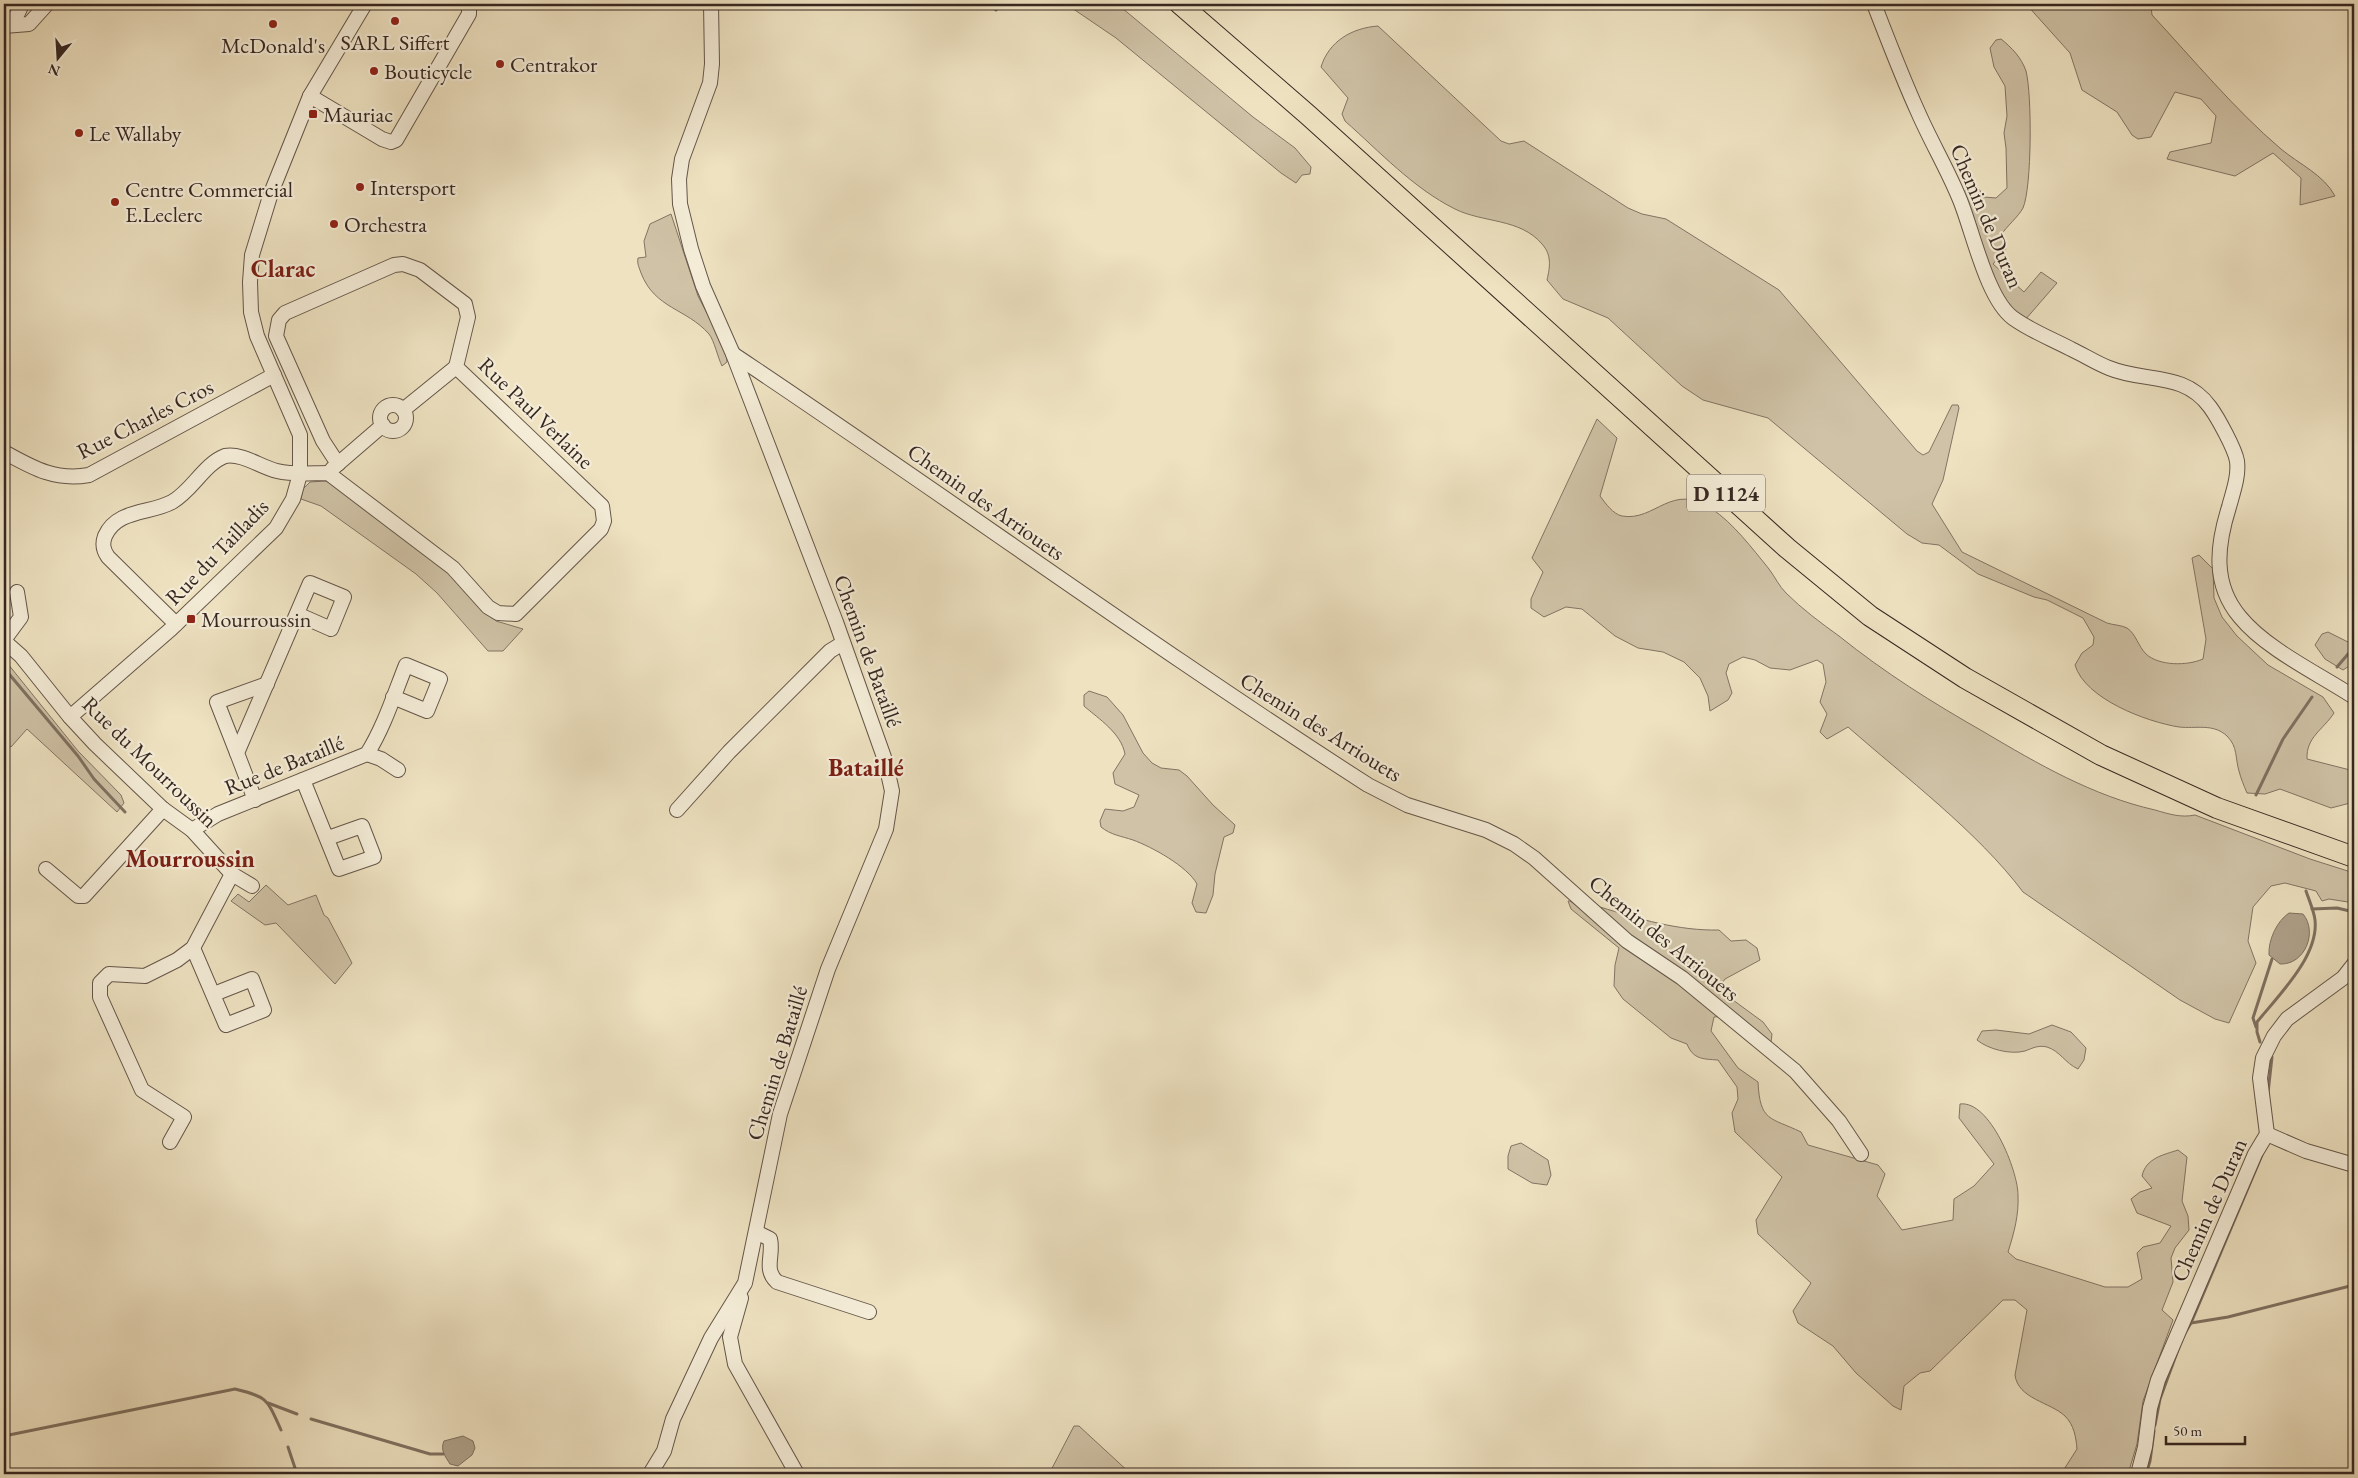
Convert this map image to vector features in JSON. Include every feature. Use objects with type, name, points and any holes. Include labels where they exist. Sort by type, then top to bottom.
[{"type":"highway","name":"D 1124","points":[[1180,4],[1308,115],[1787,548],[1870,616],[1965,678],[2101,754],[2217,808],[2354,857]]},
{"type":"street","points":[[5,26],[17,15],[22,4]]},
{"type":"street","points":[[5,26],[29,24],[47,4]]},
{"type":"street","name":"Rue du Tailladis","points":[[70,717],[176,624],[276,528],[293,499],[300,474],[300,435],[257,336],[251,312],[250,282],[252,255],[271,193],[310,96],[365,4]]},
{"type":"street","points":[[310,96],[382,139],[391,142],[396,140],[469,14],[469,4]]},
{"type":"street","name":"Chemin de Bataillé","points":[[650,1474],[664,1450],[673,1419],[711,1338],[745,1283],[780,1114],[828,969],[886,829],[890,810],[890,778],[843,643],[733,354],[703,286],[691,249],[680,204],[679,179],[682,159],[710,83],[712,64],[711,4]]},
{"type":"street","name":"Chemin de Duran","points":[[1874,4],[1917,111],[1960,200],[1999,303],[2011,317],[2030,329],[2108,368],[2134,375],[2170,380],[2188,386],[2200,395],[2212,409],[2237,459],[2234,488],[2220,533],[2218,551],[2222,585],[2230,603],[2252,629],[2290,657],[2354,697]]},
{"type":"street","name":"Rue Paul Verlaine","points":[[394,265],[413,266],[465,304],[468,317],[456,367],[602,506],[604,513],[601,529],[516,614],[498,613],[488,607],[453,568],[333,468],[323,441],[276,336],[279,320],[285,313],[394,265]]},
{"type":"street","name":"Chemin des Arriouets","points":[[733,354],[840,425],[1100,607],[1246,706],[1368,785],[1407,806],[1486,830],[1514,844],[1534,858],[1627,942],[1682,978],[1795,1072],[1839,1121],[1861,1154]]},
{"type":"street","points":[[176,624],[104,551],[103,540],[107,530],[116,521],[128,515],[174,502],[225,456],[232,455],[278,471],[300,474],[333,468],[383,425],[381,418],[385,408],[396,406],[404,410],[456,367]]},
{"type":"street","name":"Rue Charles Cros","points":[[4,452],[41,472],[74,478],[89,474],[274,376]]},
{"type":"street","points":[[4,641],[21,617],[17,592]]},
{"type":"street","points":[[237,753],[297,614]]},
{"type":"street","name":"Rue du Mourroussin","points":[[4,641],[21,656],[70,717],[163,809],[192,830],[232,874],[252,886]]},
{"type":"street","points":[[678,810],[729,752],[830,651],[843,643]]},
{"type":"street","points":[[255,800],[217,702],[267,684]]},
{"type":"street","name":"Rue de Bataillé","points":[[192,830],[218,814],[367,754],[393,697]]},
{"type":"street","name":"Rue de Bataillé","points":[[367,754],[381,758],[398,770]]},
{"type":"street","points":[[303,780],[328,838]]},
{"type":"street","points":[[46,869],[78,896],[84,896],[163,809]]},
{"type":"street","points":[[170,1142],[184,1117],[142,1090],[98,990],[103,978],[109,974],[145,976],[177,960],[193,948],[232,874]]},
{"type":"street","points":[[193,948],[214,994]]},
{"type":"street","name":"Chemin de Duran","points":[[2138,1474],[2145,1447],[2150,1408],[2158,1380],[2255,1154],[2267,1134],[2260,1078],[2263,1058],[2274,1036],[2287,1019],[2343,978],[2354,964]]},
{"type":"street","points":[[2267,1134],[2306,1151],[2354,1165]]},
{"type":"street","points":[[758,1233],[770,1239],[772,1246],[768,1266],[771,1276],[777,1282],[869,1312]]},
{"type":"street","points":[[745,1283],[730,1337],[731,1350],[735,1364],[797,1474]]},
{"type":"shaded area","points":[[1066,4],[1115,4],[1122,8],[1253,117],[1295,148],[1311,167],[1310,174],[1302,175],[1296,183],[1281,173],[1116,38]]},
{"type":"shaded area","points":[[2026,4],[2153,4],[2151,6],[2152,15],[2231,101],[2281,149],[2318,176],[2335,196],[2300,205],[2301,178],[2273,153],[2235,176],[2167,159],[2170,152],[2211,143],[2216,116],[2201,99],[2175,92],[2151,137],[2138,139],[2132,135],[2117,112],[2082,90],[2070,53]]},
{"type":"shaded area","points":[[1378,26],[1501,141],[1509,144],[1524,141],[1628,208],[1642,214],[1666,219],[1779,290],[1917,451],[1923,455],[1929,452],[1952,405],[1958,405],[1959,408],[1943,480],[1932,504],[1962,552],[2107,623],[2127,628],[2133,633],[2146,654],[2158,661],[2173,664],[2189,663],[2203,659],[2206,639],[2192,558],[2199,555],[2213,569],[2214,598],[2222,617],[2237,636],[2268,665],[2323,697],[2334,713],[2312,739],[2307,751],[2307,759],[2354,771],[2354,802],[2331,808],[2280,789],[2265,794],[2247,793],[2240,774],[2233,744],[2222,732],[2204,727],[2179,727],[2151,720],[2119,707],[2091,688],[2081,677],[2075,665],[2082,653],[2093,645],[2094,637],[2083,618],[2047,600],[2034,597],[1978,574],[1939,545],[1922,543],[1907,534],[1768,418],[1703,400],[1682,386],[1608,318],[1563,299],[1547,280],[1549,257],[1542,244],[1533,236],[1512,225],[1477,217],[1455,209],[1411,180],[1345,121],[1342,114],[1348,98],[1321,67],[1336,43],[1351,33],[1368,27]]},
{"type":"shaded area","points":[[2001,39],[2016,53],[2026,71],[2030,140],[2028,181],[2023,208],[2001,235],[2006,249],[1993,264],[2024,292],[2041,272],[2057,283],[2025,320],[2001,299],[1963,195],[1968,185],[1977,186],[1984,197],[1996,198],[2007,188],[2004,133],[2007,116],[2005,86],[1994,67],[1990,48],[1996,40]]},
{"type":"shaded area","points":[[671,214],[698,296],[726,350],[727,362],[722,366],[709,334],[700,325],[654,294],[641,273],[638,258],[646,257],[644,241],[650,224]]},
{"type":"shaded area","points":[[1597,419],[1617,438],[1600,496],[1616,513],[1622,516],[1644,514],[1675,500],[1686,499],[1698,502],[1712,509],[1749,544],[1792,599],[1874,663],[1946,710],[2045,767],[2088,788],[2132,804],[2170,814],[2180,816],[2195,815],[2310,859],[2354,873],[2354,903],[2329,899],[2322,901],[2316,891],[2285,883],[2271,886],[2253,907],[2248,941],[2256,963],[2229,1023],[2215,1019],[2180,1000],[2023,892],[1985,848],[1963,827],[1917,785],[1848,727],[1827,739],[1820,732],[1827,714],[1820,702],[1826,682],[1823,664],[1817,660],[1790,670],[1770,668],[1755,660],[1743,657],[1729,664],[1726,673],[1732,693],[1728,700],[1710,711],[1708,696],[1700,678],[1684,662],[1663,652],[1638,648],[1615,636],[1582,609],[1566,607],[1544,617],[1531,608],[1531,599],[1543,572],[1532,558]]},
{"type":"shaded area","points":[[325,481],[332,483],[448,571],[483,610],[496,621],[523,629],[503,651],[488,651],[437,593],[416,574],[321,506],[301,499],[303,489],[310,482]]},
{"type":"shaded area","points":[[2328,632],[2354,645],[2354,663],[2343,670],[2325,659],[2315,645],[2322,634]]},
{"type":"shaded area","points":[[4,659],[78,751],[121,795],[124,803],[117,812],[27,729],[11,747],[4,740]]},
{"type":"shaded area","points":[[1089,691],[1107,697],[1123,715],[1143,753],[1152,763],[1161,768],[1179,770],[1235,825],[1233,833],[1224,837],[1215,874],[1213,895],[1206,913],[1196,912],[1192,903],[1197,884],[1177,864],[1150,847],[1112,834],[1101,827],[1100,821],[1105,809],[1123,811],[1134,807],[1139,795],[1115,784],[1113,773],[1125,754],[1123,746],[1103,721],[1084,706],[1084,695]]},
{"type":"shaded area","points":[[266,885],[288,905],[316,895],[324,915],[328,918],[352,963],[335,984],[276,923],[265,925],[231,901],[238,894],[249,902]]},
{"type":"shaded area","points":[[1568,901],[1588,913],[1600,907],[1644,920],[1689,929],[1719,930],[1731,941],[1746,940],[1757,948],[1760,960],[1725,979],[1718,989],[1763,1022],[1772,1034],[1771,1042],[1736,1015],[1714,1017],[1711,1031],[1738,1068],[1758,1082],[1761,1105],[1769,1116],[1801,1132],[1808,1145],[1878,1165],[1885,1174],[1877,1196],[1902,1230],[1953,1220],[1954,1199],[1974,1186],[1994,1164],[1959,1118],[1960,1104],[1971,1106],[1982,1113],[1992,1125],[2008,1155],[2017,1184],[2017,1217],[2008,1252],[2016,1259],[2105,1287],[2128,1287],[2142,1279],[2137,1253],[2143,1247],[2160,1243],[2171,1226],[2137,1213],[2131,1199],[2140,1192],[2152,1188],[2142,1176],[2144,1170],[2156,1158],[2178,1150],[2187,1157],[2182,1201],[2188,1216],[2189,1230],[2175,1248],[2171,1258],[2173,1282],[2162,1310],[2173,1320],[2143,1401],[2137,1444],[2128,1474],[2061,1474],[2077,1449],[2075,1436],[2071,1423],[2065,1416],[2028,1395],[2017,1383],[2015,1375],[2027,1310],[2015,1300],[2003,1300],[1930,1371],[1920,1373],[1904,1386],[1901,1410],[1893,1406],[1856,1373],[1833,1346],[1798,1323],[1793,1311],[1811,1283],[1758,1234],[1756,1220],[1782,1177],[1735,1132],[1732,1113],[1738,1099],[1737,1087],[1718,1060],[1695,1055],[1687,1044],[1671,1038],[1623,999],[1614,986],[1615,965],[1619,948],[1571,909]]},
{"type":"shaded area","points":[[2289,913],[2303,914],[2307,921],[2309,938],[2302,953],[2296,959],[2289,963],[2280,964],[2269,955],[2270,943],[2277,926]]},
{"type":"shaded area","points":[[2052,1025],[2071,1032],[2086,1048],[2084,1060],[2078,1069],[2056,1051],[2044,1046],[2019,1052],[2006,1052],[1987,1046],[1977,1040],[1982,1031],[1996,1030],[2029,1034]]},
{"type":"shaded area","points":[[1521,1143],[1548,1160],[1551,1175],[1547,1185],[1532,1183],[1508,1169],[1508,1156],[1511,1146]]},
{"type":"shaded area","points":[[1074,1426],[1079,1426],[1131,1474],[1049,1474]]},
{"type":"shaded area","points":[[463,1436],[473,1441],[475,1448],[472,1455],[458,1466],[450,1464],[443,1450],[444,1441]]},
{"type":"waterway","points":[[990,4],[996,10]]},
{"type":"waterway","points":[[2337,667],[2354,647]]},
{"type":"waterway","points":[[4,668],[78,756],[94,779],[125,812]]},
{"type":"waterway","points":[[2256,795],[2283,739],[2312,697]]},
{"type":"waterway","points":[[2260,1042],[2257,1022],[2295,975],[2311,947],[2315,934],[2313,909],[2306,891]]},
{"type":"waterway","points":[[2312,909],[2337,908],[2354,912]]},
{"type":"waterway","points":[[2256,1027],[2253,1018],[2272,959]]},
{"type":"waterway","points":[[2268,1093],[2272,1057]]},
{"type":"waterway","points":[[2185,1333],[2191,1323],[2262,1155]]},
{"type":"waterway","points":[[2191,1323],[2228,1317],[2354,1285]]},
{"type":"waterway","points":[[2155,1425],[2160,1399],[2179,1347]]},
{"type":"waterway","points":[[4,1436],[235,1389],[254,1394],[265,1401],[273,1412],[281,1430]]},
{"type":"waterway","points":[[268,1403],[297,1414]]},
{"type":"waterway","points":[[311,1419],[430,1454],[443,1454]]},
{"type":"waterway","points":[[2146,1474],[2150,1461],[2154,1431]]},
{"type":"waterway","points":[[288,1447],[297,1474]]},
{"type":"waterway","points":[[2210,1474],[2211,1471],[2222,1474]]},
{"type":"place","name":"SARL Siffert","points":[[395,21]]},
{"type":"place","name":"McDonald's","points":[[273,24]]},
{"type":"place","name":"Centrakor","points":[[500,64]]},
{"type":"place","name":"Bouticycle","points":[[374,71]]},
{"type":"place","name":"Mauriac","points":[[313,114]]},
{"type":"place","name":"Le Wallaby","points":[[79,133]]},
{"type":"place","name":"Intersport","points":[[360,187]]},
{"type":"place","name":"Centre Commercial E.Leclerc","points":[[115,202]]},
{"type":"place","name":"Orchestra","points":[[334,224]]},
{"type":"place","name":"Mourroussin","points":[[191,619]]},
{"type":"district","name":"Clarac","points":[[283,268]]},
{"type":"district","name":"Bataillé","points":[[866,767]]},
{"type":"district","name":"Mourroussin","points":[[190,858]]}]
